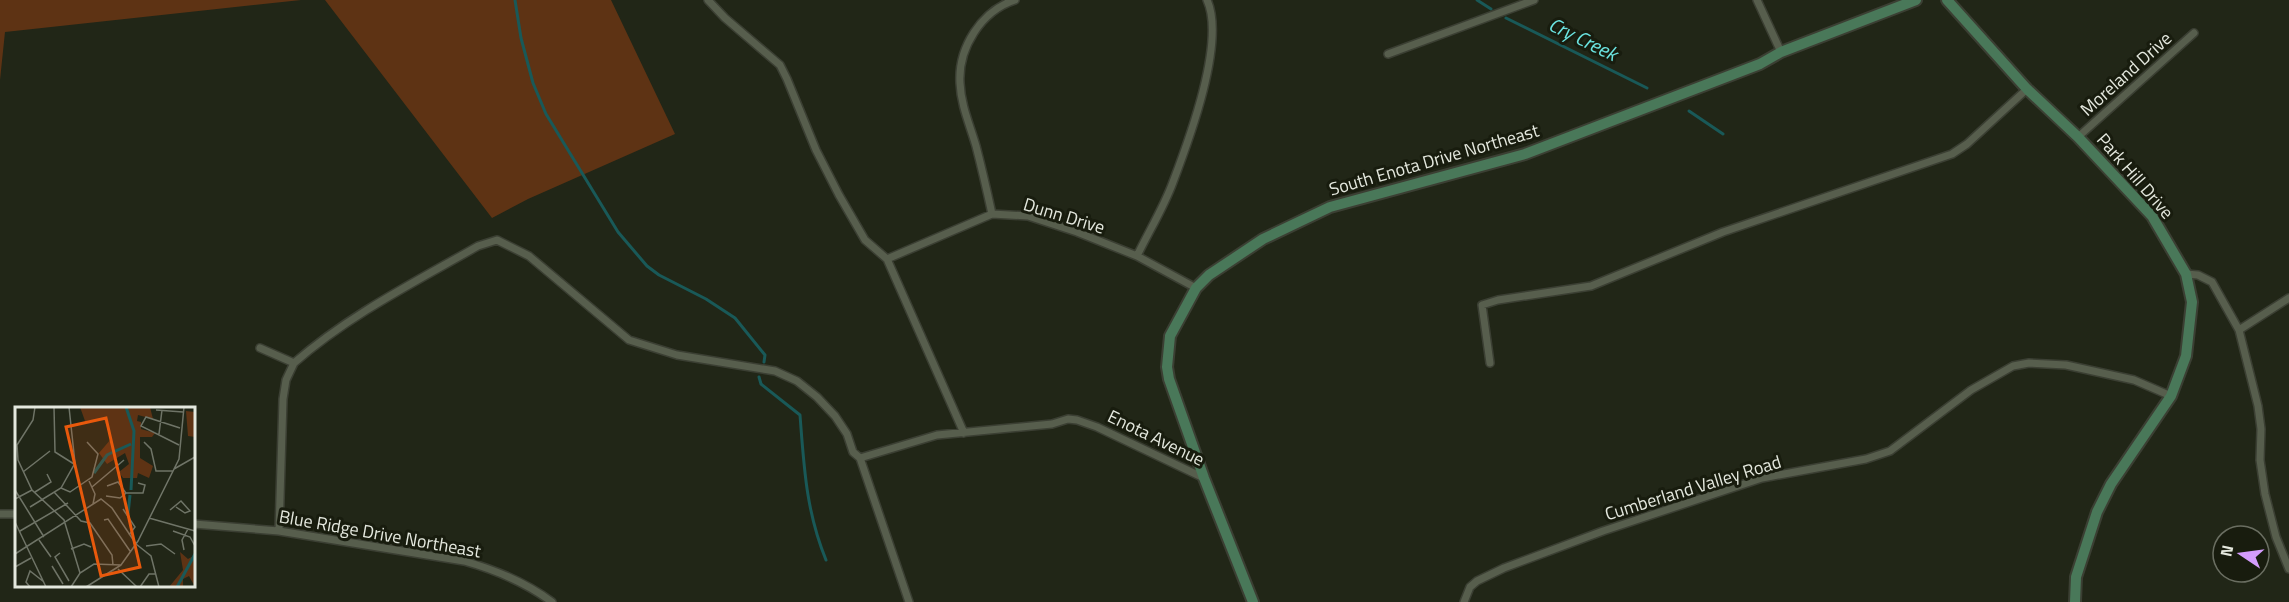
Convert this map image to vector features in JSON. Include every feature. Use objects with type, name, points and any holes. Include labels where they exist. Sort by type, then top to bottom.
[{"type":"street","points":[[708,0],[725,18],[780,65],[788,79],[816,150],[839,195],[865,240],[886,259],[964,433]]},
{"type":"street","points":[[992,214],[966,118],[960,84],[961,67],[973,34],[984,19],[995,9],[1014,0]]},
{"type":"street","points":[[1137,256],[1173,183],[1202,94],[1210,57],[1213,24],[1207,0]]},
{"type":"street","points":[[1388,54],[1534,0]]},
{"type":"street","points":[[1757,0],[1781,52]]},
{"type":"street","name":"South Enota Drive Northeast","points":[[1204,478],[1178,406],[1167,367],[1170,336],[1196,288],[1209,275],[1263,239],[1330,207],[1525,154],[1760,64],[1781,52],[1916,0]]},
{"type":"street","name":"Park Hill Drive","points":[[1947,0],[2027,89],[2078,137],[2152,216],[2186,274],[2192,302],[2186,356],[2171,396],[2111,484],[2097,512],[2076,577],[2075,602]]},
{"type":"street","name":"Moreland Drive","points":[[2078,137],[2194,33]]},
{"type":"street","points":[[1490,363],[1482,305],[1498,300],[1592,286],[1723,232],[1952,154],[1967,144],[2027,89]]},
{"type":"street","name":"Dunn Drive","points":[[886,259],[992,214],[1028,216],[1077,232],[1137,256],[1196,288]]},
{"type":"street","points":[[279,531],[283,399],[286,380],[294,363],[362,311],[478,246],[497,240],[510,244],[529,256],[629,340],[677,356],[775,371],[797,381],[817,397],[835,416],[847,434],[853,452],[860,458],[909,602]]},
{"type":"street","points":[[2186,274],[2198,275],[2212,282],[2239,330],[2258,406],[2261,429],[2260,460],[2265,494],[2276,537],[2289,568]]},
{"type":"street","points":[[2239,330],[2289,298]]},
{"type":"street","points":[[260,348],[294,363]]},
{"type":"street","name":"Cumberland Valley Road","points":[[1464,602],[1470,587],[1477,581],[1504,568],[1603,531],[1762,478],[1866,459],[1890,451],[1971,390],[2013,366],[2030,363],[2066,365],[2134,380],[2171,396]]},
{"type":"street","name":"Enota Avenue","points":[[860,458],[938,435],[1052,424],[1068,419],[1097,427],[1204,478],[1253,602]]},
{"type":"street","name":"Blue Ridge Drive Northeast","points":[[195,524],[279,531],[464,561],[492,569],[518,581],[552,602]]},
{"type":"shaded area","points":[[0,0],[301,0],[5,32],[0,80]]},
{"type":"shaded area","points":[[325,0],[611,0],[675,134],[528,199],[492,218]]},
{"type":"waterway","points":[[515,0],[521,38],[533,83],[546,114],[618,232],[647,266],[659,275],[706,299],[735,318],[765,355],[764,362]]},
{"type":"waterway","name":"Cry Creek","points":[[1477,0],[1491,9]]},
{"type":"waterway","name":"Cry Creek","points":[[1506,18],[1647,88]]},
{"type":"waterway","name":"Cry Creek","points":[[1689,111],[1723,134]]},
{"type":"waterway","points":[[759,377],[761,384],[800,415],[810,506],[826,560]]}]
